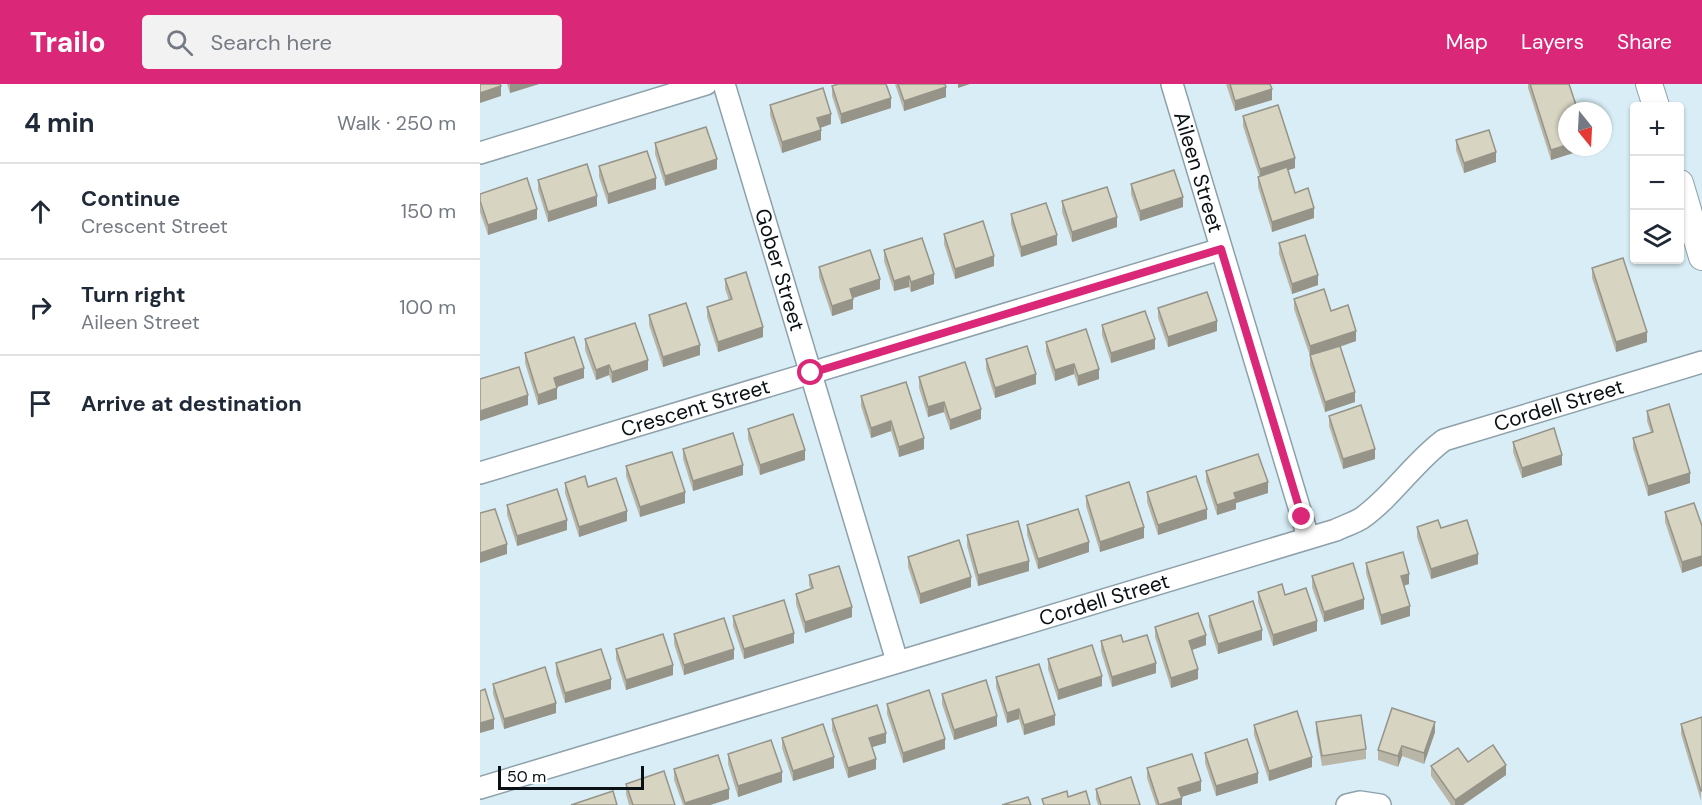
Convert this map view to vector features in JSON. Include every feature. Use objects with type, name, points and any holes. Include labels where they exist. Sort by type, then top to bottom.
[{"type":"street","points":[[480,153],[706,84]]},
{"type":"street","name":"Gober Street","points":[[724,84],[897,661]]},
{"type":"street","name":"Aileen Street","points":[[1172,84],[1308,537]]},
{"type":"street","points":[[1649,84],[1655,102]]},
{"type":"street","points":[[1684,196],[1702,257]]},
{"type":"street","name":"Crescent Street","points":[[480,473],[1221,249]]},
{"type":"street","name":"Cordell Street","points":[[480,788],[1336,530],[1361,519],[1382,501],[1423,455],[1444,440],[1702,362]]},
{"type":"street","points":[[1347,805],[1360,802],[1380,805]]},
{"type":"building","points":[[480,84],[500,84],[501,86],[480,93]]},
{"type":"building","points":[[886,84],[891,98],[841,114],[832,86]]},
{"type":"building","points":[[898,84],[945,84],[946,87],[904,101]]},
{"type":"building","points":[[1230,84],[1270,84],[1272,89],[1235,101]]},
{"type":"building","points":[[1530,84],[1569,84],[1575,102],[1558,102],[1558,148],[1551,150]]},
{"type":"building","points":[[823,88],[831,114],[817,118],[821,130],[782,142],[770,105]]},
{"type":"building","points":[[1278,105],[1295,158],[1260,169],[1243,116]]},
{"type":"building","points":[[706,127],[717,159],[665,176],[655,143]]},
{"type":"building","points":[[1489,130],[1496,152],[1464,163],[1456,140]]},
{"type":"building","points":[[647,151],[656,178],[608,194],[599,166]]},
{"type":"building","points":[[587,164],[597,196],[548,212],[538,180]]},
{"type":"building","points":[[1287,167],[1295,193],[1308,188],[1314,208],[1272,222],[1258,177]]},
{"type":"building","points":[[1174,170],[1183,197],[1140,211],[1131,184]]},
{"type":"building","points":[[527,178],[537,209],[488,225],[480,194]]},
{"type":"building","points":[[1107,187],[1117,217],[1072,232],[1062,201]]},
{"type":"building","points":[[1046,203],[1057,235],[1021,247],[1011,214]]},
{"type":"building","points":[[983,221],[994,256],[955,269],[944,234]]},
{"type":"building","points":[[1305,235],[1318,275],[1292,284],[1279,243]]},
{"type":"building","points":[[922,238],[934,274],[911,282],[909,276],[894,281],[884,250]]},
{"type":"building","points":[[870,250],[880,279],[850,289],[853,299],[832,306],[819,267]]},
{"type":"building","points":[[1623,258],[1647,332],[1616,342],[1592,268]]},
{"type":"building","points":[[746,272],[763,327],[718,342],[707,307],[732,299],[725,279]]},
{"type":"building","points":[[1324,289],[1331,311],[1348,305],[1356,331],[1310,346],[1294,299]]},
{"type":"building","points":[[1207,292],[1217,321],[1168,337],[1158,308]]},
{"type":"building","points":[[686,303],[700,345],[663,357],[649,315]]},
{"type":"building","points":[[1145,311],[1155,339],[1111,353],[1102,325]]},
{"type":"building","points":[[635,323],[648,360],[612,372],[609,365],[596,370],[585,339]]},
{"type":"building","points":[[1086,329],[1099,369],[1078,376],[1074,364],[1055,370],[1046,342]]},
{"type":"building","points":[[574,337],[584,368],[554,378],[557,388],[538,395],[525,353]]},
{"type":"building","points":[[1027,346],[1036,374],[995,388],[986,359]]},
{"type":"building","points":[[1340,346],[1355,392],[1325,402],[1310,355]]},
{"type":"building","points":[[965,362],[981,409],[950,420],[944,402],[928,407],[919,377]]},
{"type":"building","points":[[519,367],[528,395],[480,411],[480,379]]},
{"type":"building","points":[[906,382],[924,438],[899,447],[891,421],[871,428],[861,396]]},
{"type":"building","points":[[1669,404],[1690,473],[1648,486],[1633,438],[1653,432],[1647,411]]},
{"type":"building","points":[[1361,405],[1375,449],[1343,459],[1329,416]]},
{"type":"building","points":[[793,414],[805,450],[760,465],[748,429]]},
{"type":"building","points":[[1554,428],[1562,455],[1522,468],[1513,442]]},
{"type":"building","points":[[733,433],[743,465],[693,481],[683,449]]},
{"type":"building","points":[[672,452],[685,492],[640,507],[626,466]]},
{"type":"building","points":[[1258,454],[1268,482],[1234,493],[1236,499],[1217,505],[1206,471]]},
{"type":"building","points":[[585,476],[588,487],[616,478],[627,511],[579,527],[565,483]]},
{"type":"building","points":[[1196,476],[1207,509],[1158,525],[1147,492]]},
{"type":"building","points":[[1129,482],[1144,527],[1100,542],[1086,496]]},
{"type":"building","points":[[557,489],[567,520],[517,536],[507,505]]},
{"type":"building","points":[[1694,503],[1702,526],[1702,556],[1682,562],[1665,512]]},
{"type":"building","points":[[495,509],[507,544],[480,553],[480,513]]},
{"type":"building","points":[[1078,509],[1089,542],[1038,559],[1027,525]]},
{"type":"building","points":[[1438,520],[1441,528],[1467,520],[1478,554],[1431,569],[1417,527]]},
{"type":"building","points":[[1018,521],[1029,561],[978,575],[967,535]]},
{"type":"building","points":[[959,540],[971,577],[920,594],[908,557]]},
{"type":"building","points":[[1403,552],[1409,574],[1401,576],[1410,606],[1381,615],[1366,563]]},
{"type":"building","points":[[1353,563],[1364,599],[1324,612],[1312,576]]},
{"type":"building","points":[[839,566],[852,607],[805,622],[796,594],[813,588],[809,575]]},
{"type":"building","points":[[1282,584],[1285,595],[1306,588],[1317,621],[1273,635],[1258,592]]},
{"type":"building","points":[[784,600],[794,633],[744,649],[733,616]]},
{"type":"building","points":[[1253,601],[1262,630],[1218,644],[1209,616]]},
{"type":"building","points":[[1198,613],[1206,635],[1189,641],[1198,669],[1171,678],[1155,627]]},
{"type":"building","points":[[724,618],[734,649],[684,665],[674,634]]},
{"type":"building","points":[[663,634],[673,665],[626,680],[616,649]]},
{"type":"building","points":[[1121,635],[1123,642],[1147,635],[1156,663],[1112,677],[1101,641]]},
{"type":"building","points":[[1092,645],[1102,676],[1058,690],[1048,659]]},
{"type":"building","points":[[601,649],[611,679],[565,693],[556,663]]},
{"type":"building","points":[[1039,664],[1055,715],[1024,725],[1019,709],[1007,713],[996,677]]},
{"type":"building","points":[[545,667],[556,703],[504,719],[493,684]]},
{"type":"building","points":[[986,680],[997,716],[954,730],[942,694]]},
{"type":"building","points":[[485,689],[494,719],[480,723],[480,691]]},
{"type":"building","points":[[929,690],[945,739],[903,753],[887,704]]},
{"type":"building","points":[[877,705],[886,733],[869,738],[876,759],[848,768],[832,719]]},
{"type":"building","points":[[1392,708],[1435,722],[1424,753],[1402,746],[1398,756],[1378,750]]},
{"type":"building","points":[[1297,711],[1312,757],[1269,771],[1254,725]]},
{"type":"building","points":[[1361,715],[1366,749],[1322,756],[1316,722]]},
{"type":"building","points":[[1702,717],[1702,790],[1701,791],[1681,724]]},
{"type":"building","points":[[823,724],[834,757],[793,771],[782,738]]},
{"type":"building","points":[[1247,739],[1258,773],[1216,786],[1205,753]]},
{"type":"building","points":[[771,740],[782,772],[738,786],[728,754]]},
{"type":"building","points":[[1493,745],[1506,765],[1455,800],[1431,766],[1458,748],[1468,762]]},
{"type":"building","points":[[1192,754],[1201,781],[1178,788],[1182,798],[1159,805],[1147,768]]},
{"type":"building","points":[[718,755],[729,789],[685,803],[674,769]]},
{"type":"building","points":[[664,771],[675,805],[633,805],[626,784]]},
{"type":"building","points":[[1131,777],[1140,805],[1101,805],[1096,789]]},
{"type":"building","points":[[613,791],[617,805],[571,805]]},
{"type":"building","points":[[1067,791],[1068,797],[1086,791],[1090,805],[1044,805],[1042,799]]},
{"type":"building","points":[[1028,797],[1031,805],[1002,805]]},
{"type":"route","points":[[811,373],[1221,249],[1302,517]]}]
